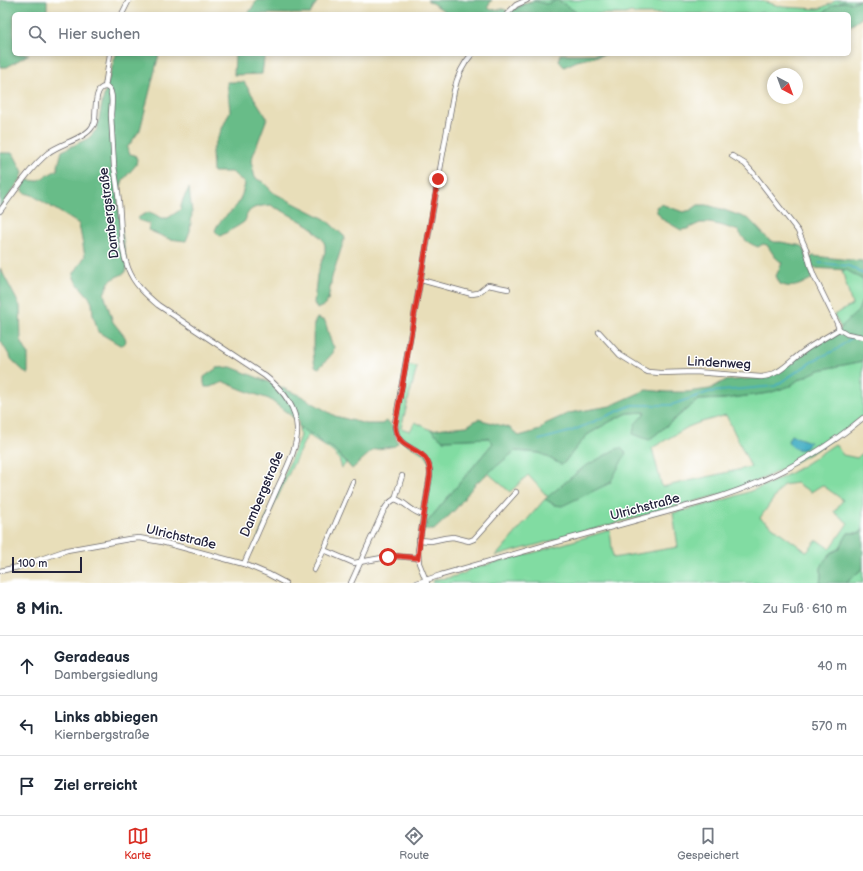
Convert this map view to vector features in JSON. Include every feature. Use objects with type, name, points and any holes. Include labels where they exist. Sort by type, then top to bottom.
[{"type":"street","points":[[123,12],[128,0]]},
{"type":"street","points":[[509,12],[516,5],[527,0]]},
{"type":"street","points":[[0,211],[24,178],[45,156],[62,144],[90,130],[95,119],[97,95],[99,90],[105,87],[110,56]]},
{"type":"street","points":[[426,581],[418,558],[430,475],[429,466],[423,455],[400,440],[395,428],[454,91],[459,72],[470,56]]},
{"type":"street","name":"Dambergstraße","points":[[105,87],[110,90],[111,94],[114,166],[119,200],[123,250],[127,265],[134,280],[144,293],[158,305],[274,383],[286,396],[296,420],[297,436],[292,455],[244,564]]},
{"type":"street","points":[[732,156],[745,164],[754,174],[798,231],[806,249],[810,268],[839,329],[847,334],[863,337]]},
{"type":"street","points":[[421,280],[472,294],[478,293],[488,285],[508,289]]},
{"type":"street","name":"Lindenweg","points":[[599,332],[620,355],[648,372],[660,374],[695,372],[761,377],[776,373],[802,352],[839,329]]},
{"type":"street","name":"Ulrichstraße","points":[[417,583],[553,543],[706,501],[750,487],[783,472],[808,458],[863,418]]},
{"type":"street","points":[[351,583],[386,506],[395,499],[402,476]]},
{"type":"street","points":[[314,570],[353,482]]},
{"type":"street","points":[[420,540],[430,541],[453,537],[471,541],[485,528],[516,492]]},
{"type":"street","points":[[395,499],[424,515]]},
{"type":"street","name":"Ulrichstraße","points":[[0,571],[18,567],[67,550],[140,538],[162,542],[244,564],[285,583]]},
{"type":"street","points":[[324,550],[351,562],[360,562],[394,556],[418,558]]},
{"type":"green space","points":[[0,0],[47,0],[47,12],[12,12],[12,56],[26,56],[7,67],[0,67]]},
{"type":"green space","points":[[257,0],[318,0],[311,12],[249,12]]},
{"type":"green space","points":[[427,0],[492,0],[487,7],[492,10],[503,9],[510,12],[446,12]]},
{"type":"green space","points":[[536,0],[758,0],[783,7],[819,9],[835,0],[860,0],[833,5],[824,12],[576,12],[558,1],[546,4],[535,1],[527,3],[510,12],[516,7],[528,2]]},
{"type":"green space","points":[[558,0],[576,12],[510,12],[527,3],[535,1],[546,4]]},
{"type":"green space","points":[[863,0],[863,17],[851,26],[851,12],[824,12],[833,5],[843,2],[850,3]]},
{"type":"green space","points":[[115,56],[158,56],[140,130],[127,148],[130,154],[135,155],[137,159],[136,165],[123,180],[120,189],[118,204],[127,268],[125,273],[109,282],[104,294],[113,322],[125,337],[126,341],[122,345],[98,332],[93,315],[92,303],[89,297],[76,282],[73,275],[85,256],[79,224],[32,195],[25,193],[22,189],[23,184],[28,180],[37,181],[57,170],[62,151],[89,138],[97,129],[103,99]]},
{"type":"green space","points":[[235,56],[266,56],[264,59],[262,74],[234,75]]},
{"type":"green space","points":[[560,56],[598,56],[577,61],[564,67],[559,61]]},
{"type":"green space","points":[[227,82],[244,82],[267,118],[251,161],[255,178],[263,182],[274,193],[325,219],[345,237],[332,277],[328,300],[325,305],[317,309],[314,303],[317,275],[325,252],[325,245],[323,240],[310,226],[271,205],[252,209],[247,214],[244,222],[220,236],[215,231],[221,220],[237,205],[241,198],[245,184],[232,172],[213,172],[212,151],[230,111]]},
{"type":"green space","points":[[0,153],[13,153],[23,172],[21,179],[0,208]]},
{"type":"green space","points":[[189,188],[192,213],[190,231],[186,241],[169,239],[148,230],[150,224],[138,220],[139,217],[149,212],[161,218],[168,218],[180,210],[183,199]]},
{"type":"green space","points":[[661,204],[683,212],[691,210],[698,205],[707,205],[749,219],[769,240],[802,246],[813,278],[793,286],[785,286],[780,284],[776,276],[782,263],[775,257],[767,245],[763,244],[758,247],[747,241],[739,231],[709,223],[700,223],[681,230],[662,219],[657,212],[656,207]]},
{"type":"green space","points":[[813,256],[863,261],[863,280],[847,270],[812,268],[810,258]]},
{"type":"green space","points":[[0,268],[20,306],[21,341],[28,354],[28,375],[12,360],[0,340]]},
{"type":"green space","points":[[842,270],[847,270],[863,280],[863,298],[858,311],[841,328],[834,315],[852,305]]},
{"type":"green space","points":[[863,298],[863,361],[819,370],[798,380],[790,386],[769,393],[724,399],[698,400],[649,440],[633,434],[635,424],[646,412],[628,413],[587,435],[562,465],[540,453],[515,451],[475,484],[455,510],[434,530],[424,530],[428,521],[493,443],[489,438],[443,440],[431,430],[467,426],[478,419],[510,428],[519,436],[540,430],[545,424],[569,413],[610,406],[646,390],[687,392],[710,389],[724,381],[769,377],[818,343],[839,331],[843,325],[858,311]]},
{"type":"green space","points":[[317,318],[325,321],[334,347],[333,353],[319,368],[316,367],[313,353],[314,324]]},
{"type":"green space","points":[[863,361],[863,416],[839,435],[800,459],[755,482],[732,491],[496,556],[545,499],[555,505],[616,449],[584,467],[548,497],[528,475],[510,492],[488,473],[515,451],[540,453],[562,465],[587,435],[628,413],[647,412],[649,440],[698,400],[724,399],[769,393],[790,386],[798,380],[819,370]],"holes":[[[726,415],[751,467],[662,487],[652,448],[688,427]]]},
{"type":"green space","points":[[408,365],[417,367],[401,428],[410,431],[415,422],[431,430],[443,440],[489,438],[493,443],[428,521],[424,530],[431,467],[424,454],[408,445],[403,440],[398,428],[401,400]]},
{"type":"green space","points":[[231,367],[301,396],[335,416],[366,424],[382,424],[386,421],[389,422],[393,427],[398,443],[395,446],[373,450],[352,469],[334,449],[322,443],[313,435],[299,427],[298,421],[269,399],[224,382],[210,387],[205,387],[204,377],[217,368]]},
{"type":"green space","points":[[299,427],[313,435],[322,443],[334,449],[346,463],[342,468],[339,459],[333,452],[310,436],[307,436],[252,552],[296,447],[300,436]]},
{"type":"green space","points":[[835,444],[843,455],[857,458],[863,452],[863,529],[860,533],[848,533],[839,549],[831,553],[821,568],[820,583],[432,583],[437,579],[463,574],[470,569],[536,552],[610,530],[613,558],[678,547],[673,513],[718,502],[762,487],[789,474]],"holes":[[[796,483],[811,492],[822,485],[843,500],[834,512],[848,523],[830,549],[817,540],[807,552],[760,518],[783,485]]]},
{"type":"green space","points":[[621,448],[626,453],[610,483],[562,506],[555,505],[545,499],[584,467],[616,449]]},
{"type":"green space","points":[[863,529],[863,568],[846,583],[820,583],[821,568],[824,561],[831,553],[839,549],[848,533],[860,533]]},
{"type":"green space","points":[[863,568],[863,583],[846,583]]},
{"type":"water","points":[[791,435],[810,442],[803,449],[795,448],[788,441]]},
{"type":"waterway","points":[[819,263],[849,266],[863,274]]},
{"type":"waterway","points":[[539,440],[572,431],[632,405],[671,405],[709,392],[775,386],[816,359],[836,350],[852,337]]},
{"type":"route","points":[[388,557],[398,556],[418,558],[430,475],[426,458],[400,440],[396,433],[395,423],[438,179]]}]
